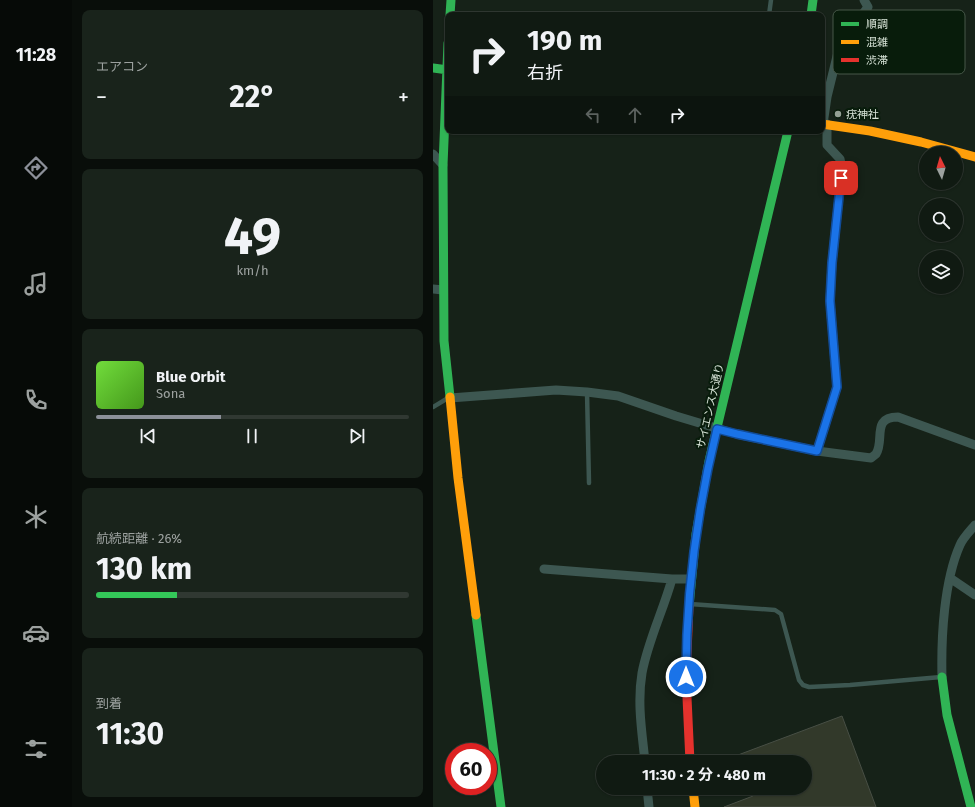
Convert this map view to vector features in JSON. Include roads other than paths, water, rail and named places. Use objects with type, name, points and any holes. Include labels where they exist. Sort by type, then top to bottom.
[{"type":"street","points":[[450,12],[451,0]]},
{"type":"street","points":[[811,12],[813,0]]},
{"type":"street","points":[[864,0],[868,7],[866,10]]},
{"type":"street","points":[[433,68],[445,69]]},
{"type":"street","points":[[825,115],[827,97],[833,74]]},
{"type":"street","points":[[445,117],[443,165],[444,341],[459,478],[501,807]]},
{"type":"street","points":[[825,124],[870,131],[921,142],[975,157]]},
{"type":"street","points":[[817,451],[837,387],[830,301],[832,263],[842,169],[840,159],[827,145],[825,131]]},
{"type":"street","name":"サイエンス大通り","points":[[690,755],[686,690],[686,640],[690,579],[699,511],[786,134]]},
{"type":"street","points":[[433,154],[443,165]]},
{"type":"street","points":[[433,290],[443,290]]},
{"type":"street","points":[[450,398],[556,390],[618,396],[717,429],[737,434],[817,451],[871,458],[876,454],[879,446],[880,427],[885,420],[891,417],[898,417],[975,445]]},
{"type":"street","points":[[971,807],[947,714],[942,677],[942,659],[945,603],[950,578],[960,544],[975,525]]},
{"type":"street","points":[[544,569],[672,579],[690,579]]},
{"type":"street","points":[[950,578],[975,596]]},
{"type":"street","points":[[644,755],[640,711],[642,672],[672,579]]},
{"type":"street","points":[[648,795],[649,807]]},
{"type":"street","points":[[694,795],[695,807]]},
{"type":"lane","points":[[769,12],[771,0]]},
{"type":"lane","points":[[587,392],[589,483]]},
{"type":"lane","points":[[433,407],[450,398]]},
{"type":"lane","points":[[688,604],[775,610],[781,614],[799,680],[803,685],[809,687],[942,677]]},
{"type":"place","name":"疣神社","points":[[838,114]]}]
